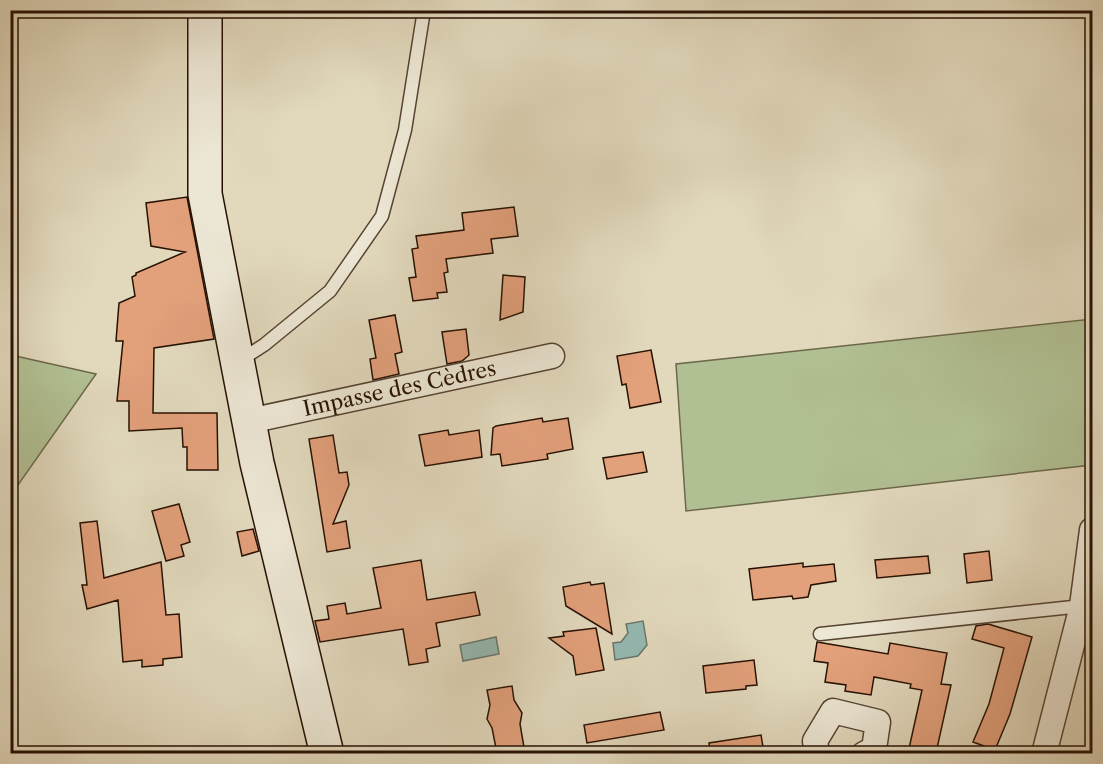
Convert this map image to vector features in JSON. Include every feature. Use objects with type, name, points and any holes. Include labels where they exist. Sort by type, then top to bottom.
[{"type":"main road","points":[[205,10],[205,194],[257,463],[327,753]]},
{"type":"street","name":"Impasse des Cèdres","points":[[249,421],[552,356]]},
{"type":"street","points":[[1044,753],[1082,606],[1092,530]]},
{"type":"street","points":[[817,753],[815,741],[833,711],[878,722],[874,748],[864,753]]},
{"type":"lane","points":[[238,362],[264,345],[330,291],[382,216],[405,130],[424,10]]},
{"type":"lane","points":[[820,634],[1082,606]]},
{"type":"green space","points":[[1092,319],[1092,465],[686,511],[676,364]]},
{"type":"green space","points":[[10,355],[96,374],[11,495]]},
{"type":"water","points":[[643,621],[647,645],[638,656],[615,660],[613,643],[621,642],[628,633],[626,624]]},
{"type":"water","points":[[496,637],[499,654],[463,661],[460,645]]},
{"type":"building","points":[[187,197],[214,339],[154,348],[153,413],[217,413],[218,470],[187,470],[187,447],[183,447],[182,428],[129,431],[129,401],[117,401],[123,341],[116,341],[119,303],[135,296],[132,277],[136,273],[185,252],[151,246],[146,203]]},
{"type":"building","points":[[514,207],[518,236],[491,239],[493,253],[446,259],[448,272],[444,273],[447,292],[437,293],[438,298],[413,301],[409,278],[416,277],[412,249],[418,248],[416,236],[464,230],[462,213]]},
{"type":"building","points":[[503,275],[525,277],[523,312],[500,320]]},
{"type":"building","points":[[395,315],[402,352],[395,354],[399,374],[373,380],[370,359],[376,358],[369,320]]},
{"type":"building","points":[[466,329],[469,355],[462,361],[447,364],[442,332]]},
{"type":"building","points":[[651,350],[661,402],[630,408],[626,384],[622,385],[617,356]]},
{"type":"building","points":[[542,418],[543,422],[568,418],[573,449],[547,454],[548,459],[502,466],[500,454],[491,455],[493,428]]},
{"type":"building","points":[[448,430],[449,435],[479,430],[482,457],[425,466],[419,435]]},
{"type":"building","points":[[333,435],[339,473],[347,472],[349,485],[333,524],[346,521],[350,548],[327,552],[309,439]]},
{"type":"building","points":[[643,452],[647,472],[607,479],[603,458]]},
{"type":"building","points":[[179,504],[190,542],[181,545],[184,556],[166,561],[152,511]]},
{"type":"building","points":[[97,521],[104,578],[161,562],[166,615],[179,614],[182,657],[163,659],[163,665],[142,667],[142,660],[123,662],[118,600],[87,609],[82,585],[87,585],[80,523]]},
{"type":"building","points":[[253,529],[259,551],[242,556],[237,532]]},
{"type":"building","points":[[989,551],[992,580],[967,583],[964,554]]},
{"type":"building","points":[[928,556],[930,573],[877,578],[875,560]]},
{"type":"building","points":[[421,560],[427,600],[475,592],[480,615],[436,623],[440,646],[426,649],[428,662],[409,665],[403,629],[320,642],[315,621],[329,619],[327,606],[345,603],[347,614],[381,608],[373,568]]},
{"type":"building","points":[[803,563],[803,567],[834,564],[836,581],[811,585],[808,597],[793,599],[792,596],[753,600],[749,569]]},
{"type":"building","points":[[590,582],[591,585],[604,583],[612,634],[566,606],[563,587]]},
{"type":"building","points":[[988,624],[1032,637],[1010,714],[995,750],[973,742],[989,704],[1004,648],[972,639],[976,626]]},
{"type":"building","points":[[596,628],[604,670],[576,675],[573,656],[549,638],[564,636],[563,632]]},
{"type":"building","points":[[817,642],[888,654],[890,643],[947,653],[941,684],[951,685],[936,753],[908,753],[922,690],[910,688],[911,684],[874,677],[871,695],[845,691],[846,685],[825,682],[828,663],[814,661]]},
{"type":"building","points":[[754,660],[757,685],[746,686],[746,689],[706,693],[703,666]]},
{"type":"building","points":[[512,686],[514,700],[522,713],[520,724],[525,753],[497,753],[492,728],[487,719],[490,705],[487,690]]},
{"type":"building","points":[[660,712],[664,730],[587,743],[584,725]]},
{"type":"building","points":[[761,735],[764,753],[710,753],[709,743]]}]
